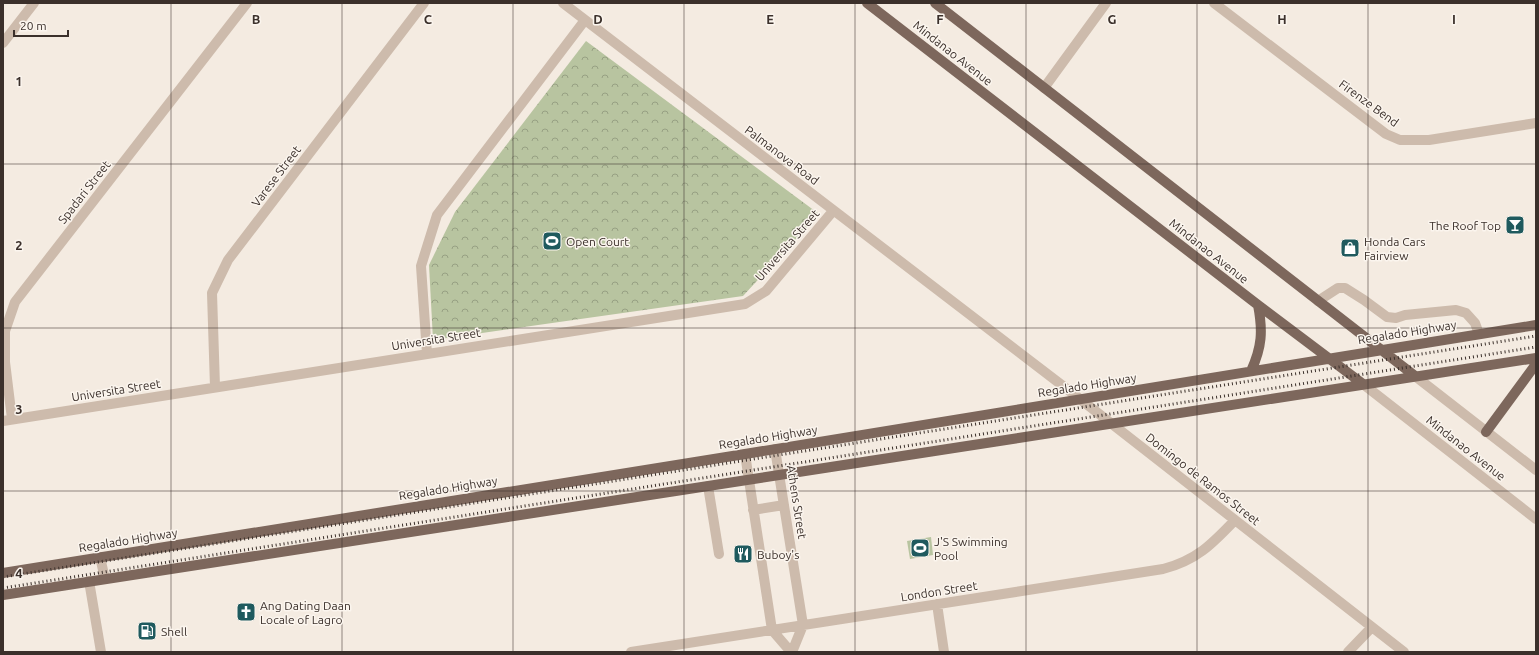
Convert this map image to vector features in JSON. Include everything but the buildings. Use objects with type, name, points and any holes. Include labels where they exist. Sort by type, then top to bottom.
[{"type":"main road","name":"Mindanao Avenue","points":[[867,3],[1258,305],[1363,384]]},
{"type":"main road","name":"Mindanao Avenue","points":[[935,3],[1415,376]]},
{"type":"main road","points":[[1251,371],[1258,355],[1261,339],[1261,322],[1258,305]]},
{"type":"main road","name":"Regalado Highway","points":[[3,573],[1536,325]]},
{"type":"main road","points":[[3,595],[1536,358]]},
{"type":"main road","points":[[1486,432],[1536,364]]},
{"type":"street","points":[[3,43],[34,3]]},
{"type":"street","name":"Spadari Street","points":[[8,420],[5,331],[15,302],[247,3]]},
{"type":"street","name":"Varese Street","points":[[215,387],[212,293],[228,260],[424,3]]},
{"type":"street","name":"Palmanova Road","points":[[563,3],[985,327]]},
{"type":"street","points":[[1044,88],[1106,3]]},
{"type":"street","name":"Firenze Bend","points":[[1214,3],[1386,134],[1400,140],[1430,140],[1536,123]]},
{"type":"street","points":[[427,354],[421,266],[437,215],[585,20]]},
{"type":"street","name":"Universita Street","points":[[8,420],[745,304],[766,291],[833,210]]},
{"type":"street","points":[[1318,301],[1338,288],[1345,288],[1387,317],[1396,318],[1405,315],[1456,310],[1466,313],[1475,323],[1479,334]]},
{"type":"street","name":"Domingo de Ramos Street","points":[[985,327],[1080,399],[1404,652]]},
{"type":"street","name":"Mindanao Avenue","points":[[1415,376],[1536,470]]},
{"type":"street","name":"Mindanao Avenue","points":[[1363,384],[1536,519]]},
{"type":"street","name":"Athens Street","points":[[775,449],[804,625]]},
{"type":"street","points":[[745,454],[772,630],[791,652],[804,625]]},
{"type":"street","points":[[708,486],[719,554]]},
{"type":"street","points":[[753,510],[784,505]]},
{"type":"street","name":"London Street","points":[[634,652],[1163,569],[1191,559],[1204,550],[1235,520]]},
{"type":"street","points":[[100,557],[105,579]]},
{"type":"street","points":[[89,581],[101,652]]},
{"type":"street","points":[[937,604],[944,652]]},
{"type":"street","points":[[1348,652],[1372,627]]},
{"type":"green space","points":[[586,41],[819,214],[743,296],[433,340],[429,265],[455,212]]},
{"type":"green space","name":"J'S Swimming Pool","points":[[931,537],[933,555],[910,559],[907,541]]},
{"type":"railway","points":[[3,577],[1536,336]]},
{"type":"railway","points":[[3,588],[1536,347]]},
{"type":"place","name":"The Roof Top","points":[[1515,225]]},
{"type":"place","name":"Open Court","points":[[552,241]]},
{"type":"place","name":"Honda Cars Fairview","points":[[1350,248]]},
{"type":"place","name":"J'S Swimming Pool","points":[[920,548]]},
{"type":"place","name":"Buboy's","points":[[743,554]]},
{"type":"place","name":"Ang Dating Daan Locale of Lagro","points":[[246,612]]},
{"type":"place","name":"Shell","points":[[147,631]]}]
